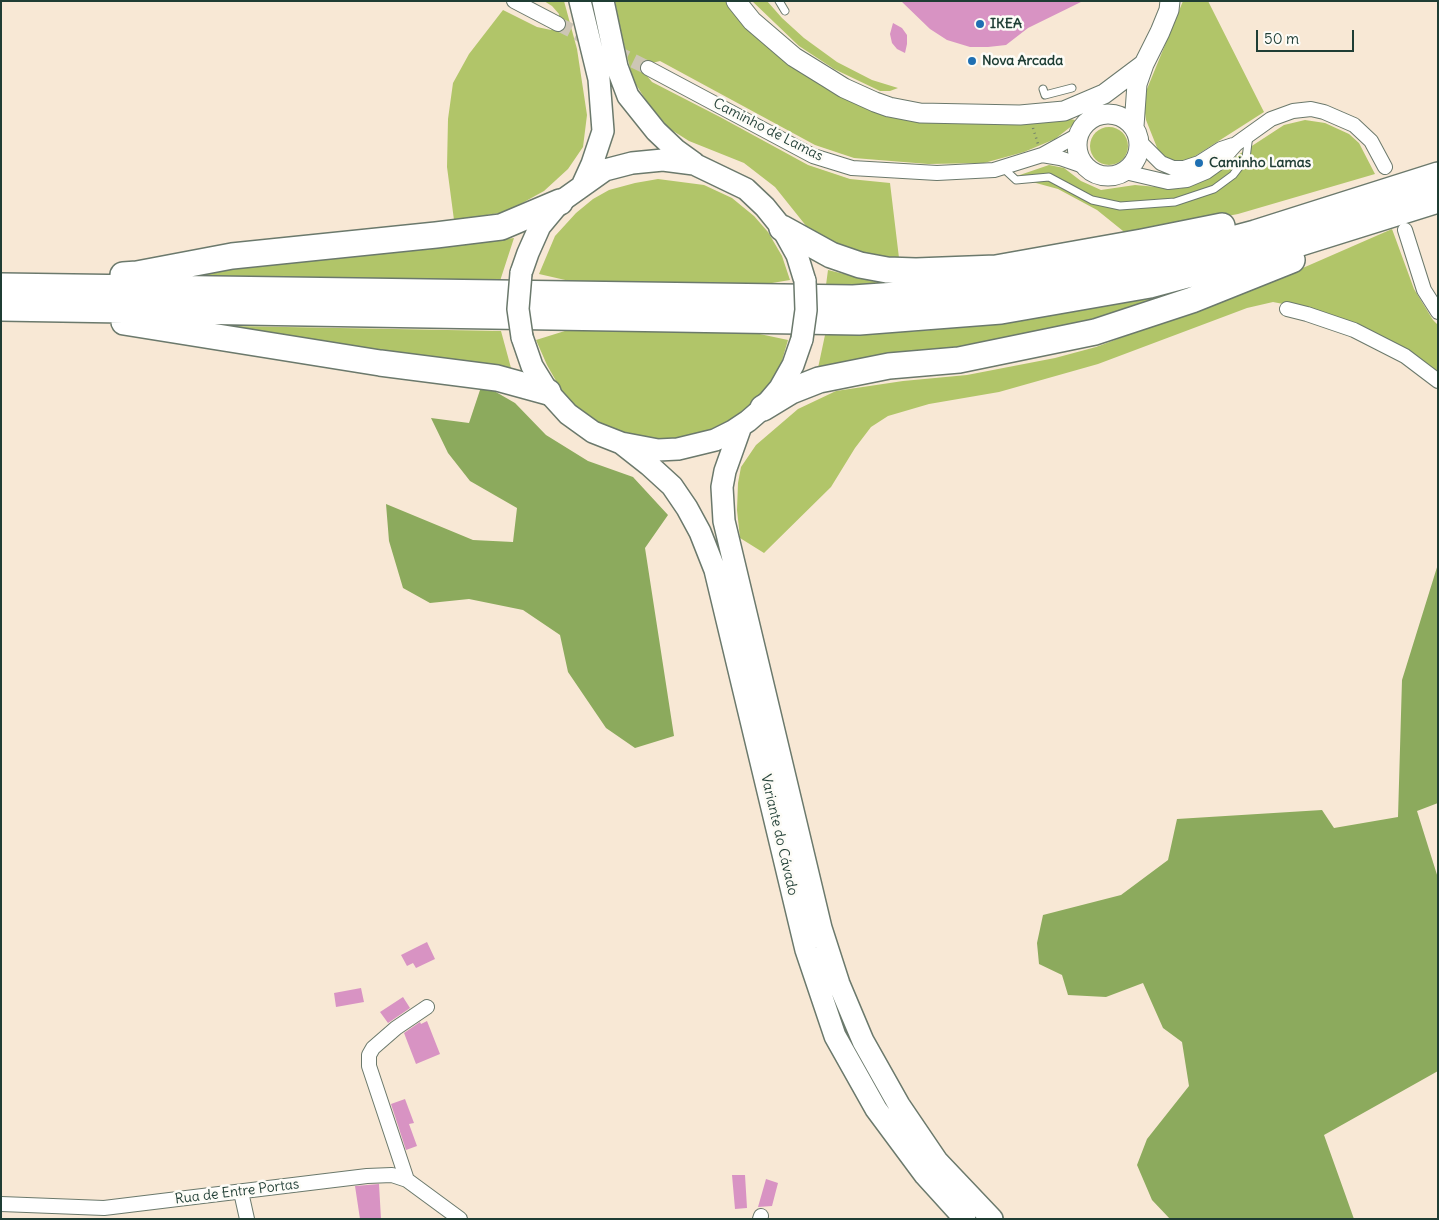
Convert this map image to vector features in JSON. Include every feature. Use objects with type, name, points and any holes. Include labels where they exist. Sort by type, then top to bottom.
[{"type":"highway","points":[[1,286],[853,298],[999,288],[1146,262],[1255,233],[1438,175]]},
{"type":"highway","points":[[782,228],[831,255],[860,265],[887,270],[916,271],[996,268],[1142,242],[1267,216],[1343,193],[1375,195]]},
{"type":"highway","points":[[1,308],[859,322],[1001,311],[1150,285],[1262,255],[1438,200]]},
{"type":"highway","points":[[1,276],[72,277],[137,274],[232,256],[501,227],[560,202]]},
{"type":"highway","points":[[763,408],[791,391],[819,380],[889,366],[959,360],[1095,332],[1192,300],[1343,241],[1374,220]]},
{"type":"highway","points":[[1,318],[127,322],[274,347],[497,378],[548,392]]},
{"type":"main road","points":[[580,1],[599,79],[603,131],[582,186]]},
{"type":"main road","points":[[603,1],[617,68],[628,96],[656,131],[676,150],[694,164],[746,189],[765,207],[782,228],[798,255],[805,281],[806,310],[802,339],[794,365],[780,388],[763,408],[741,426],[715,440],[678,449],[658,450],[621,443],[587,427],[568,414],[548,392],[532,366],[522,337],[518,309],[521,273],[540,226],[560,202],[605,170],[632,163],[663,160],[694,164]]},
{"type":"main road","name":"Variante do Cávado","points":[[741,426],[722,487],[724,521],[821,928],[839,984],[863,1041],[899,1105],[937,1161],[992,1219]]},
{"type":"main road","name":"Variante do Cávado","points":[[621,443],[650,465],[672,486],[700,532],[715,570],[806,950],[835,1036],[876,1109],[925,1175],[965,1219]]},
{"type":"street","points":[[514,1],[558,24]]},
{"type":"street","points":[[736,1],[752,21],[794,57],[844,88],[889,107],[920,113],[1020,115],[1064,111],[1104,94],[1144,64]]},
{"type":"street","points":[[1086,167],[1079,156],[1078,135],[1083,126],[1121,104],[1136,84],[1160,32],[1170,1]]},
{"type":"street","name":"Caminho de Lamas","points":[[648,68],[813,156],[852,168],[937,173],[994,170],[1042,154],[1078,135]]},
{"type":"street","points":[[1042,154],[1086,167],[1094,173],[1104,176],[1115,176],[1125,172],[1134,164],[1139,154],[1136,84]]},
{"type":"street","points":[[1125,172],[1168,182],[1187,180],[1206,172],[1220,162],[1236,144],[1271,119],[1311,109],[1354,125],[1371,141],[1385,167]]},
{"type":"street","points":[[1064,111],[1081,118],[1116,114],[1126,119],[1161,164],[1172,168],[1184,168],[1199,163],[1221,149],[1236,144]]},
{"type":"street","points":[[1404,230],[1424,290],[1438,312]]},
{"type":"street","points":[[1287,309],[1354,330],[1405,356],[1438,381]]},
{"type":"street","points":[[407,1180],[369,1066],[369,1055],[396,1028],[427,1008]]},
{"type":"street","name":"Rua de Entre Portas","points":[[1,1204],[104,1208],[367,1176],[392,1175],[407,1180],[460,1219]]},
{"type":"street","points":[[241,1192],[247,1219]]},
{"type":"lane","points":[[779,1],[785,11]]},
{"type":"lane","points":[[1043,89],[1045,95],[1072,88]]},
{"type":"lane","points":[[1002,167],[1016,180],[1049,178],[1092,200],[1120,206],[1175,202],[1214,189],[1233,175],[1246,158],[1249,135]]},
{"type":"green space","points":[[544,1],[564,1],[577,49],[587,115],[583,147],[568,169],[544,191],[506,212],[454,220],[447,167],[448,119],[453,83],[469,54],[503,10],[537,27],[551,30],[558,24],[559,14]]},
{"type":"green space","points":[[615,1],[727,1],[745,21],[791,64],[841,96],[888,115],[951,124],[1005,123],[1060,117],[1075,120],[1073,125],[1055,139],[1024,152],[984,163],[928,164],[854,158],[815,145],[660,61],[652,63],[648,68],[647,76],[652,82],[808,165],[850,179],[890,183],[899,258],[871,255],[840,246],[807,227],[775,187],[744,163],[689,141],[670,129],[651,108],[633,80]]},
{"type":"green space","points":[[752,1],[767,1],[804,38],[837,62],[872,80],[898,88],[890,91],[880,91],[834,69],[799,46]]},
{"type":"green space","points":[[1183,1],[1208,1],[1264,112],[1192,158],[1180,161],[1171,160],[1160,155],[1146,120],[1144,106],[1147,89]]},
{"type":"green space","points":[[1305,120],[1325,123],[1349,134],[1359,143],[1375,174],[1238,214],[1128,235],[1097,210],[1058,189],[1014,177],[1049,165],[1064,168],[1081,181],[1101,190],[1135,185],[1179,189],[1192,185],[1284,125]]},
{"type":"green space","points":[[1109,127],[1123,132],[1128,146],[1123,160],[1109,165],[1095,160],[1090,146],[1095,132]]},
{"type":"green space","points":[[658,179],[704,185],[732,198],[754,216],[768,232],[782,256],[790,280],[760,285],[574,282],[539,274],[555,236],[576,213],[593,199],[609,190]]},
{"type":"green space","points":[[1392,229],[1414,289],[1438,325],[1438,370],[1356,323],[1309,309],[1273,302],[1247,308],[1098,364],[999,392],[929,404],[888,416],[871,427],[855,448],[831,487],[764,553],[740,538],[737,510],[738,483],[741,467],[756,445],[798,409],[836,391],[903,381],[967,375],[1055,358],[1096,347],[1273,281]]},
{"type":"green space","points":[[514,238],[500,281],[177,278],[237,267],[431,249]]},
{"type":"green space","points":[[828,270],[872,281],[924,283],[826,285]]},
{"type":"green space","points":[[1242,271],[1137,307],[1014,340],[818,368],[825,335],[920,331],[1006,323],[1113,304]]},
{"type":"green space","points":[[178,325],[501,331],[511,368],[362,352]]},
{"type":"green space","points":[[568,330],[755,333],[788,340],[781,364],[769,385],[751,404],[730,420],[703,433],[661,440],[633,436],[607,427],[584,414],[564,395],[547,365],[536,340]]},
{"type":"green space","points":[[482,384],[515,403],[546,435],[588,461],[633,477],[668,515],[645,548],[674,736],[635,748],[606,728],[568,672],[560,635],[523,610],[469,599],[430,603],[403,588],[389,541],[386,504],[473,540],[513,542],[517,508],[470,481],[448,453],[431,418],[469,423]]},
{"type":"green space","points":[[1438,564],[1438,803],[1417,811],[1438,878],[1438,1071],[1324,1135],[1354,1219],[1170,1219],[1152,1200],[1137,1165],[1147,1139],[1189,1086],[1182,1042],[1163,1028],[1143,983],[1106,997],[1068,995],[1062,975],[1039,964],[1037,943],[1043,915],[1121,895],[1168,860],[1177,819],[1322,810],[1334,828],[1398,817],[1402,680]]},
{"type":"building","name":"IKEA","points":[[901,1],[1083,1],[1028,28],[1006,45],[970,47],[947,40],[930,29]]},
{"type":"building","points":[[893,23],[902,28],[907,35],[905,53],[897,49],[892,43],[890,34]]},
{"type":"building","points":[[427,942],[435,959],[416,968],[413,963],[407,966],[401,955]]},
{"type":"building","points":[[361,988],[364,1002],[336,1007],[334,993]]},
{"type":"building","points":[[403,997],[410,1008],[388,1023],[380,1012]]},
{"type":"building","points":[[427,1021],[440,1054],[416,1064],[404,1033],[420,1022],[421,1024]]},
{"type":"building","points":[[405,1099],[414,1123],[409,1124],[417,1146],[406,1150],[391,1104]]},
{"type":"building","points":[[732,1175],[745,1175],[747,1208],[735,1209]]},
{"type":"building","points":[[766,1179],[778,1183],[772,1206],[758,1207]]},
{"type":"building","points":[[379,1184],[381,1219],[360,1219],[355,1186]]},
{"type":"tunnel","points":[[558,24],[648,68]]},
{"type":"place","name":"IKEA","points":[[980,24]]},
{"type":"place","name":"Nova Arcada","points":[[972,61]]},
{"type":"place","name":"Caminho Lamas","points":[[1199,163]]}]
